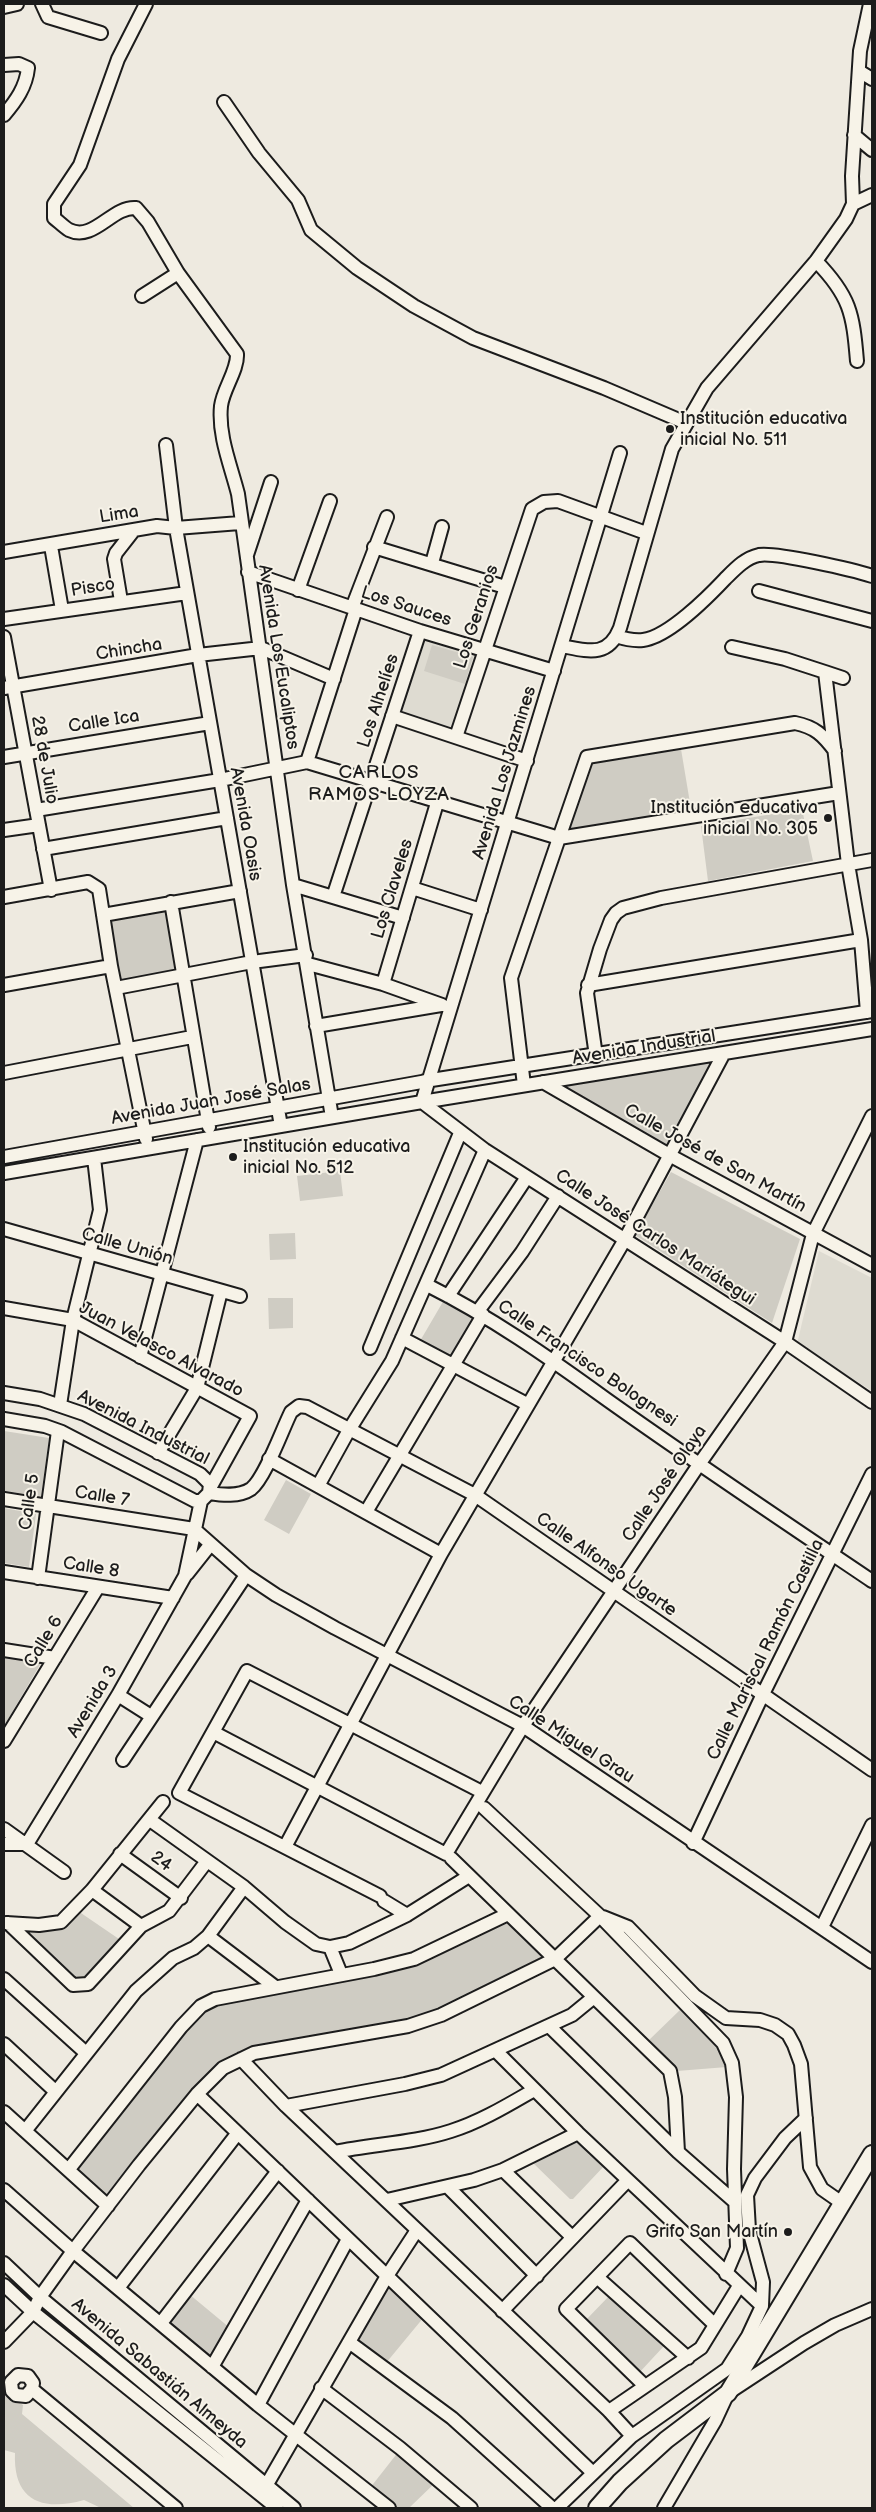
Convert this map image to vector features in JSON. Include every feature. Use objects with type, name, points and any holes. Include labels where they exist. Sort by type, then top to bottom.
[{"type":"main road","points":[[597,2508],[620,2482],[666,2440],[728,2393],[872,2154]]},
{"type":"street","points":[[4,7],[17,4]]},
{"type":"street","points":[[42,4],[48,17],[101,33]]},
{"type":"street","points":[[142,296],[178,273],[148,222],[136,208],[126,207],[90,231],[70,230],[54,218],[54,204],[80,165],[118,59],[146,4]]},
{"type":"street","points":[[562,646],[582,650],[600,650],[614,642],[672,449],[686,423],[707,388],[816,261],[846,219],[853,204],[854,135],[859,71],[870,11]]},
{"type":"street","points":[[4,65],[19,64],[28,68],[27,79],[21,92],[4,115]]},
{"type":"street","points":[[859,71],[872,80]]},
{"type":"street","points":[[224,102],[259,154],[298,200],[311,230],[357,268],[414,306],[473,338],[604,388],[686,423]]},
{"type":"street","points":[[854,135],[872,150]]},
{"type":"street","points":[[853,204],[872,195]]},
{"type":"street","points":[[816,261],[838,284],[847,299],[854,327],[857,361]]},
{"type":"street","name":"Avenida Los Eucaliptos","points":[[178,273],[237,354],[236,365],[229,377],[221,406],[223,439],[238,494],[240,523],[261,648],[293,885],[332,1117]]},
{"type":"street","name":"Avenida Oasis","points":[[166,445],[176,528],[280,1126]]},
{"type":"street","name":"Avenida Los Jazmines","points":[[422,1102],[447,1004],[481,910],[620,453]]},
{"type":"street","points":[[246,558],[271,482]]},
{"type":"street","points":[[298,590],[330,501]]},
{"type":"street","name":"Los Geranios","points":[[456,737],[532,509],[544,502],[558,502],[601,516]]},
{"type":"street","points":[[307,762],[374,547],[387,516]]},
{"type":"street","points":[[601,516],[646,533]]},
{"type":"street","name":"Lima","points":[[4,552],[51,546],[158,526],[176,528],[240,523]]},
{"type":"street","points":[[432,563],[442,527]]},
{"type":"street","points":[[120,601],[114,559],[116,553],[134,530]]},
{"type":"street","points":[[51,546],[62,610]]},
{"type":"street","points":[[374,547],[432,563],[505,587]]},
{"type":"street","points":[[616,636],[631,640],[644,640],[661,632],[683,618],[746,560],[760,555],[799,560],[872,576]]},
{"type":"street","name":"Los Sauces","points":[[248,572],[420,631],[554,672]]},
{"type":"street","points":[[759,591],[872,621]]},
{"type":"street","name":"Pisco","points":[[4,619],[120,601],[187,593]]},
{"type":"street","name":"Los Alhelíes","points":[[334,897],[420,631]]},
{"type":"street","name":"28 de Julio","points":[[4,637],[8,687],[25,753],[51,890]]},
{"type":"street","points":[[732,647],[785,659],[843,678]]},
{"type":"street","points":[[261,648],[334,679]]},
{"type":"street","name":"Chincha","points":[[8,687],[198,655],[261,648]]},
{"type":"street","points":[[825,672],[848,864],[861,940],[870,1011]]},
{"type":"street","points":[[392,716],[527,761]]},
{"type":"street","name":"Calle Ica","points":[[4,757],[210,723]]},
{"type":"street","points":[[524,1085],[511,978],[587,757],[795,723],[809,726],[822,733],[835,750]]},
{"type":"street","points":[[36,810],[220,780],[307,762],[559,838],[839,793]]},
{"type":"street","name":"Los Claveles","points":[[383,984],[437,802]]},
{"type":"street","points":[[43,849],[227,818]]},
{"type":"street","points":[[4,830],[38,824]]},
{"type":"street","points":[[596,1056],[587,994],[588,985],[611,920],[623,908],[661,898],[872,860]]},
{"type":"street","points":[[4,897],[88,882],[95,884],[99,889],[111,966],[148,1148]]},
{"type":"street","points":[[293,885],[403,918]]},
{"type":"street","points":[[412,888],[481,910]]},
{"type":"street","points":[[103,915],[240,891]]},
{"type":"street","points":[[171,902],[192,1037],[211,1138]]},
{"type":"street","points":[[588,985],[861,940]]},
{"type":"street","points":[[116,988],[252,962],[307,960],[447,1004]]},
{"type":"street","points":[[4,985],[111,966]]},
{"type":"street","points":[[316,1026],[447,1004]]},
{"type":"street","name":"Avenida Juan José Salas","points":[[4,1157],[426,1081],[523,1068],[870,1011]]},
{"type":"street","name":"Avenida Industrial","points":[[422,1102],[872,1029]]},
{"type":"street","points":[[4,1073],[192,1037]]},
{"type":"street","points":[[285,1847],[386,1654],[441,1554],[624,1241],[671,1156],[724,1053]]},
{"type":"street","name":"Calle José de San Martín","points":[[543,1082],[671,1156],[872,1265]]},
{"type":"street","name":"Avenida Juan José Salas","points":[[4,1173],[422,1102]]},
{"type":"street","name":"Calle José Carlos Mariátegui","points":[[422,1102],[460,1133],[485,1150],[624,1241],[786,1342],[872,1402]]},
{"type":"street","name":"Calle José Olaya","points":[[448,1856],[482,1792],[523,1726],[700,1463],[786,1342],[813,1234],[872,1116]]},
{"type":"street","points":[[370,1348],[460,1133]]},
{"type":"street","points":[[140,1356],[197,1140]]},
{"type":"street","points":[[318,1486],[349,1430],[392,1361],[485,1150]]},
{"type":"street","points":[[60,1405],[73,1320],[100,1210],[94,1158]]},
{"type":"street","points":[[448,1296],[527,1177]]},
{"type":"street","points":[[366,1512],[481,1313],[558,1196]]},
{"type":"street","name":"Calle Unión","points":[[4,1230],[240,1296]]},
{"type":"street","name":"Calle Francisco Bolognesi","points":[[427,1285],[481,1313],[554,1360],[872,1581]]},
{"type":"street","points":[[158,1453],[197,1388],[221,1291]]},
{"type":"street","name":"Juan Velasco Alvarado","points":[[4,1308],[73,1320],[250,1416],[207,1494]]},
{"type":"street","points":[[402,1338],[453,1363],[527,1404]]},
{"type":"street","name":"Avenida Industrial","points":[[4,1393],[40,1399],[84,1414],[200,1474],[206,1478],[207,1494]]},
{"type":"street","name":"Calle Alfonso Ugarte","points":[[269,1459],[290,1412],[299,1406],[308,1407],[475,1495],[762,1696],[872,1770]]},
{"type":"street","points":[[4,1419],[45,1426],[58,1431],[195,1501],[207,1494],[240,1494],[250,1489],[260,1480],[269,1459],[441,1554]]},
{"type":"street","name":"Calle 5","points":[[38,1578],[58,1431]]},
{"type":"street","name":"Calle Mariscal Ramón Castilla","points":[[693,1843],[831,1553],[872,1474]]},
{"type":"street","name":"Avenida 3","points":[[186,1576],[194,1529],[207,1494]]},
{"type":"street","name":"Calle 7","points":[[4,1499],[194,1529]]},
{"type":"street","name":"Calle Miguel Grau","points":[[194,1529],[246,1575],[334,1628],[523,1726],[693,1843],[872,1962]]},
{"type":"street","name":"Avenida 3","points":[[26,1844],[118,1695],[186,1576],[210,1545]]},
{"type":"street","name":"Calle 8","points":[[4,1572],[174,1598]]},
{"type":"street","points":[[123,1760],[246,1575]]},
{"type":"street","name":"Calle 6","points":[[4,1741],[98,1587]]},
{"type":"street","points":[[4,1650],[55,1658]]},
{"type":"street","points":[[407,1915],[382,1898],[179,1793],[247,1671],[482,1792]]},
{"type":"street","points":[[118,1695],[151,1716]]},
{"type":"street","points":[[212,1732],[448,1856],[670,2071],[675,2096],[678,2152]]},
{"type":"street","points":[[6,1923],[49,1925],[62,1922],[92,1890],[163,1802]]},
{"type":"street","points":[[484,1808],[600,1916],[723,2043],[732,2063],[736,2097],[735,2202],[737,2248],[726,2274]]},
{"type":"street","points":[[150,1820],[244,1887],[285,1922],[316,1944],[330,1947],[349,1943],[407,1915],[469,1876]]},
{"type":"street","points":[[822,1927],[872,1825]]},
{"type":"street","points":[[4,1829],[64,1872]]},
{"type":"street","points":[[4,1844],[26,1844]]},
{"type":"street","name":"24","points":[[120,1854],[181,1898]]},
{"type":"street","points":[[6,1923],[73,1984],[88,1984],[141,1926],[169,1911],[181,1898],[207,1861]]},
{"type":"street","points":[[25,2131],[55,2091],[152,1975],[173,1958],[194,1948],[208,1936],[244,1887]]},
{"type":"street","points":[[92,1890],[141,1926]]},
{"type":"street","points":[[69,2169],[181,2027],[201,2006],[215,1999],[274,1986],[374,1970],[414,1960],[508,1914]]},
{"type":"street","points":[[4,2342],[33,2312],[40,2297],[73,2251],[196,2094],[223,2068],[254,2053],[408,2026],[442,2015],[555,1959],[600,1916]]},
{"type":"street","points":[[600,1916],[628,1927],[695,1996],[726,2018],[760,2020],[775,2025],[788,2034],[800,2064],[810,2166],[822,2189],[842,2202]]},
{"type":"street","points":[[208,1936],[274,1986]]},
{"type":"street","points":[[330,1947],[341,1974]]},
{"type":"street","points":[[4,1979],[86,2053]]},
{"type":"street","points":[[286,2106],[404,2084],[441,2075],[572,2015],[594,1997]]},
{"type":"street","points":[[549,2026],[660,2135],[735,2202]]},
{"type":"street","points":[[4,2044],[55,2091]]},
{"type":"street","points":[[496,2051],[578,2133],[762,2306]]},
{"type":"street","points":[[240,2059],[286,2106],[387,2200],[632,2436]]},
{"type":"street","points":[[335,2152],[364,2146],[401,2142],[452,2131],[501,2109],[534,2090]]},
{"type":"street","points":[[196,2094],[592,2472]]},
{"type":"street","points":[[4,2112],[108,2206]]},
{"type":"street","points":[[557,2508],[592,2472],[632,2436],[727,2369],[748,2336],[762,2306],[763,2282],[748,2230],[747,2195],[755,2178],[785,2138],[806,2118]]},
{"type":"street","points":[[660,2135],[678,2130]]},
{"type":"street","points":[[387,2200],[448,2188],[503,2170],[578,2133]]},
{"type":"street","points":[[118,2288],[237,2134]]},
{"type":"street","points":[[503,2170],[572,2237]]},
{"type":"street","points":[[160,2323],[278,2171]]},
{"type":"street","points":[[502,2311],[628,2180]]},
{"type":"street","points":[[448,2188],[537,2276]]},
{"type":"street","points":[[4,2190],[73,2251],[295,2436],[389,2508]]},
{"type":"street","points":[[212,2367],[308,2200]]},
{"type":"street","points":[[266,2486],[387,2276],[417,2230]]},
{"type":"street","points":[[258,2405],[348,2239]]},
{"type":"street","points":[[645,2386],[566,2309],[630,2243],[715,2325]]},
{"type":"street","name":"Avenida Sabastián Almeyda","points":[[4,2263],[40,2297],[266,2486],[285,2507]]},
{"type":"street","points":[[597,2277],[688,2358]]},
{"type":"street","name":"Avenida Sabastián Almeyda","points":[[4,2285],[33,2312],[285,2507]]},
{"type":"street","points":[[608,2411],[701,2348],[739,2286]]},
{"type":"street","points":[[664,2508],[715,2421],[728,2393],[835,2325],[872,2310]]},
{"type":"street","points":[[349,2342],[452,2418],[552,2508]]},
{"type":"street","points":[[321,2388],[415,2460],[471,2508]]},
{"type":"street","points":[[32,2389],[176,2508]]},
{"type":"shaded area","points":[[424,636],[481,653],[454,732],[400,714]]},
{"type":"shaded area","points":[[432,645],[473,657],[465,684],[424,671]]},
{"type":"shaded area","points":[[681,749],[691,809],[568,831],[590,764]]},
{"type":"shaded area","points":[[802,809],[813,861],[708,881],[701,826]]},
{"type":"shaded area","points":[[166,908],[177,975],[121,984],[110,917]]},
{"type":"shaded area","points":[[717,1060],[669,1148],[564,1086]]},
{"type":"shaded area","points":[[340,1171],[343,1196],[300,1201],[297,1176]]},
{"type":"shaded area","points":[[671,1172],[800,1239],[772,1323],[635,1235]]},
{"type":"shaded area","points":[[295,1233],[296,1259],[270,1260],[269,1234]]},
{"type":"shaded area","points":[[819,1251],[872,1278],[872,1391],[797,1344]]},
{"type":"shaded area","points":[[268,1298],[293,1298],[293,1328],[269,1329]]},
{"type":"shaded area","points":[[444,1300],[478,1317],[453,1359],[420,1341]]},
{"type":"shaded area","points":[[4,1431],[49,1438],[41,1496],[4,1491]]},
{"type":"shaded area","points":[[286,1480],[311,1494],[289,1534],[264,1520]]},
{"type":"shaded area","points":[[4,1508],[36,1514],[29,1567],[4,1563]]},
{"type":"shaded area","points":[[4,1657],[41,1663],[4,1726]]},
{"type":"shaded area","points":[[78,1911],[119,1939],[83,1981],[79,1982],[22,1932],[27,1927]]},
{"type":"shaded area","points":[[506,1919],[544,1954],[544,1958],[428,2015],[231,2058],[108,2198],[77,2173],[77,2167],[191,2023],[205,2010],[224,2000],[353,1976]]},
{"type":"shaded area","points":[[681,2009],[720,2050],[727,2067],[677,2071],[648,2041]]},
{"type":"shaded area","points":[[575,2138],[606,2164],[573,2199],[570,2199],[531,2161]]},
{"type":"shaded area","points":[[391,2286],[424,2317],[386,2363],[357,2341],[385,2287]]},
{"type":"shaded area","points":[[189,2294],[230,2328],[211,2359],[167,2326],[168,2321]]},
{"type":"shaded area","points":[[610,2295],[664,2346],[638,2374],[584,2322]]},
{"type":"shaded area","points":[[4,2386],[9,2396],[23,2405],[22,2414],[134,2508],[101,2508],[84,2500],[69,2503],[43,2503],[33,2499],[25,2492],[19,2482],[15,2453],[4,2450]]},
{"type":"shaded area","points":[[399,2451],[437,2481],[409,2508],[395,2508],[370,2488]]},
{"type":"place","name":"Institución educativa inicial No. 511","points":[[670,429]]},
{"type":"place","name":"Institución educativa inicial No. 305","points":[[828,818]]},
{"type":"place","name":"Institución educativa inicial No. 512","points":[[233,1157]]},
{"type":"place","name":"Grifo San Martín","points":[[788,2232]]},
{"type":"district","name":"CARLOS RAMOS LOYZA","points":[[379,784]]}]
